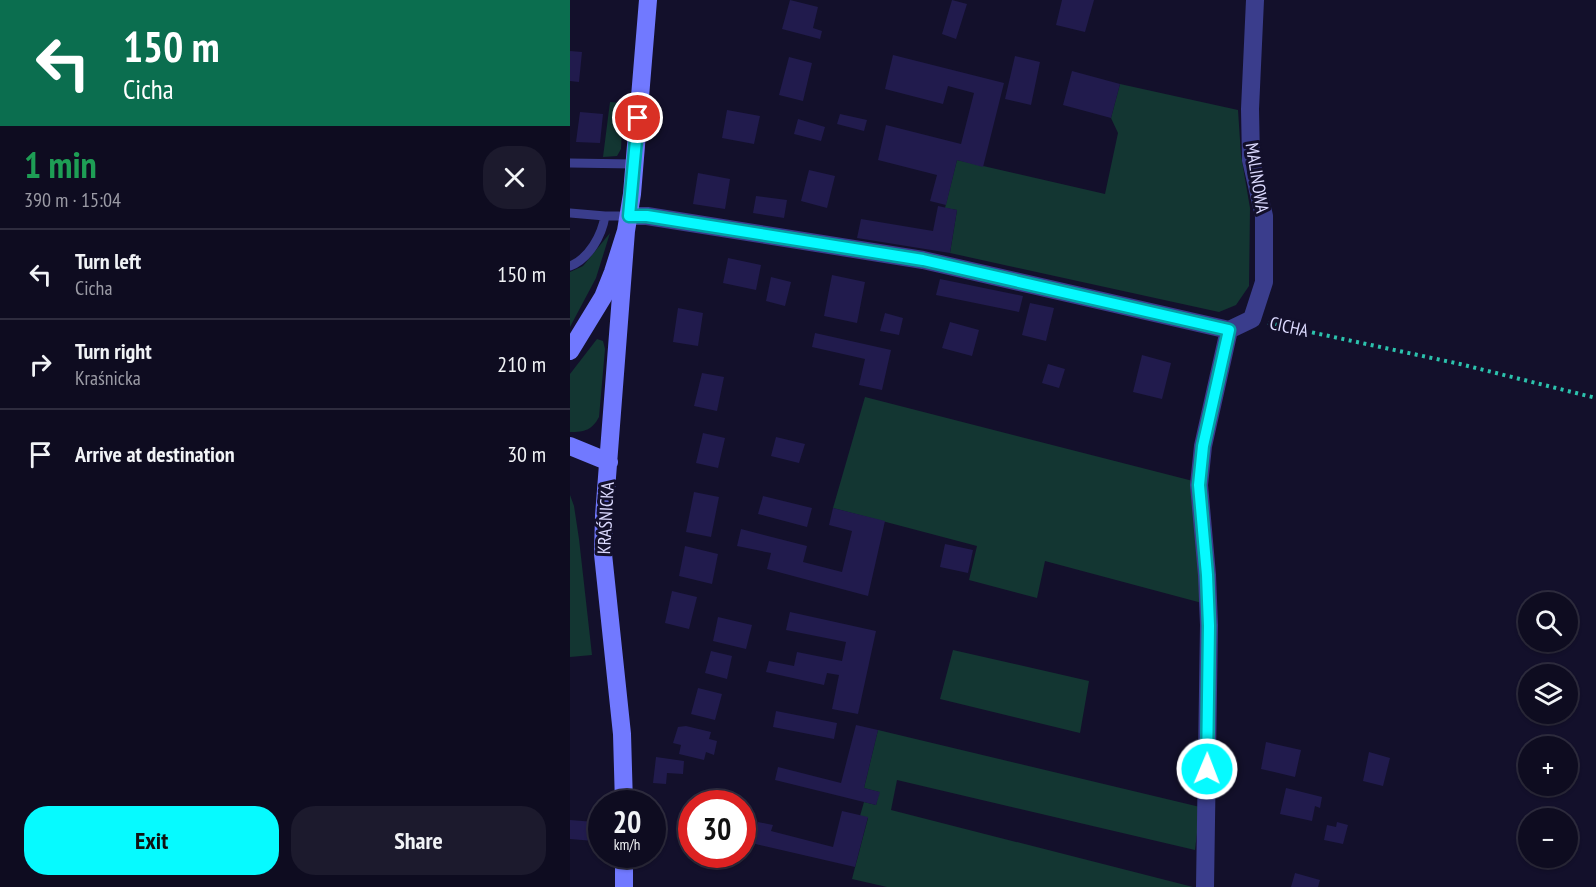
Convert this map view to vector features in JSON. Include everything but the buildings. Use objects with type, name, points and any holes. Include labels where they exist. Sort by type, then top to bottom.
[{"type":"street","name":"KRAŚNICKA","points":[[624,790],[622,734],[603,554],[627,224],[648,0]]},
{"type":"street","name":"MALINOWA","points":[[1252,319],[1264,282],[1264,216],[1251,160],[1250,110],[1255,0]]},
{"type":"street","points":[[627,224],[647,216],[923,260],[1229,330],[1203,446],[1199,485],[1209,626],[1205,887]]},
{"type":"street","name":"KRAŚNICKA","points":[[570,351],[603,297],[627,224]]},
{"type":"street","name":"CICHA","points":[[1229,330],[1252,319]]},
{"type":"street","points":[[570,446],[609,462]]},
{"type":"street","points":[[624,868],[624,887]]},
{"type":"lane","points":[[570,172],[570,163],[634,164]]},
{"type":"lane","points":[[570,213],[605,216],[627,224]]},
{"type":"lane","points":[[570,266],[579,262],[598,238],[603,229],[605,216]]},
{"type":"path","name":"CICHA","points":[[1252,319],[1460,364],[1596,398]]},
{"type":"green space","points":[[1120,84],[1238,110],[1241,155],[1250,208],[1249,286],[1236,305],[1219,312],[950,253],[957,210],[945,208],[957,160],[1105,194],[1118,133],[1111,118]]},
{"type":"green space","points":[[610,102],[623,105],[621,149],[617,156],[603,157]]},
{"type":"green space","points":[[610,233],[596,278],[570,327],[570,272],[583,266]]},
{"type":"green space","points":[[597,339],[603,341],[605,349],[599,417],[588,429],[570,432],[570,374]]},
{"type":"green space","points":[[865,397],[1193,481],[1202,603],[1045,561],[1037,598],[969,580],[977,546],[833,508]]},
{"type":"green space","points":[[570,495],[579,539],[592,655],[570,657]]},
{"type":"green space","points":[[953,650],[1089,681],[1080,733],[940,699]]},
{"type":"green space","points":[[878,730],[1200,807],[1195,850],[897,780],[891,810],[1193,887],[887,887],[852,879],[868,818],[860,816],[864,802],[876,805],[879,792],[864,788]]},
{"type":"route","points":[[638,118],[629,216],[647,216],[923,260],[1203,322],[1229,330],[1203,446],[1199,485],[1209,626],[1207,769]]}]
